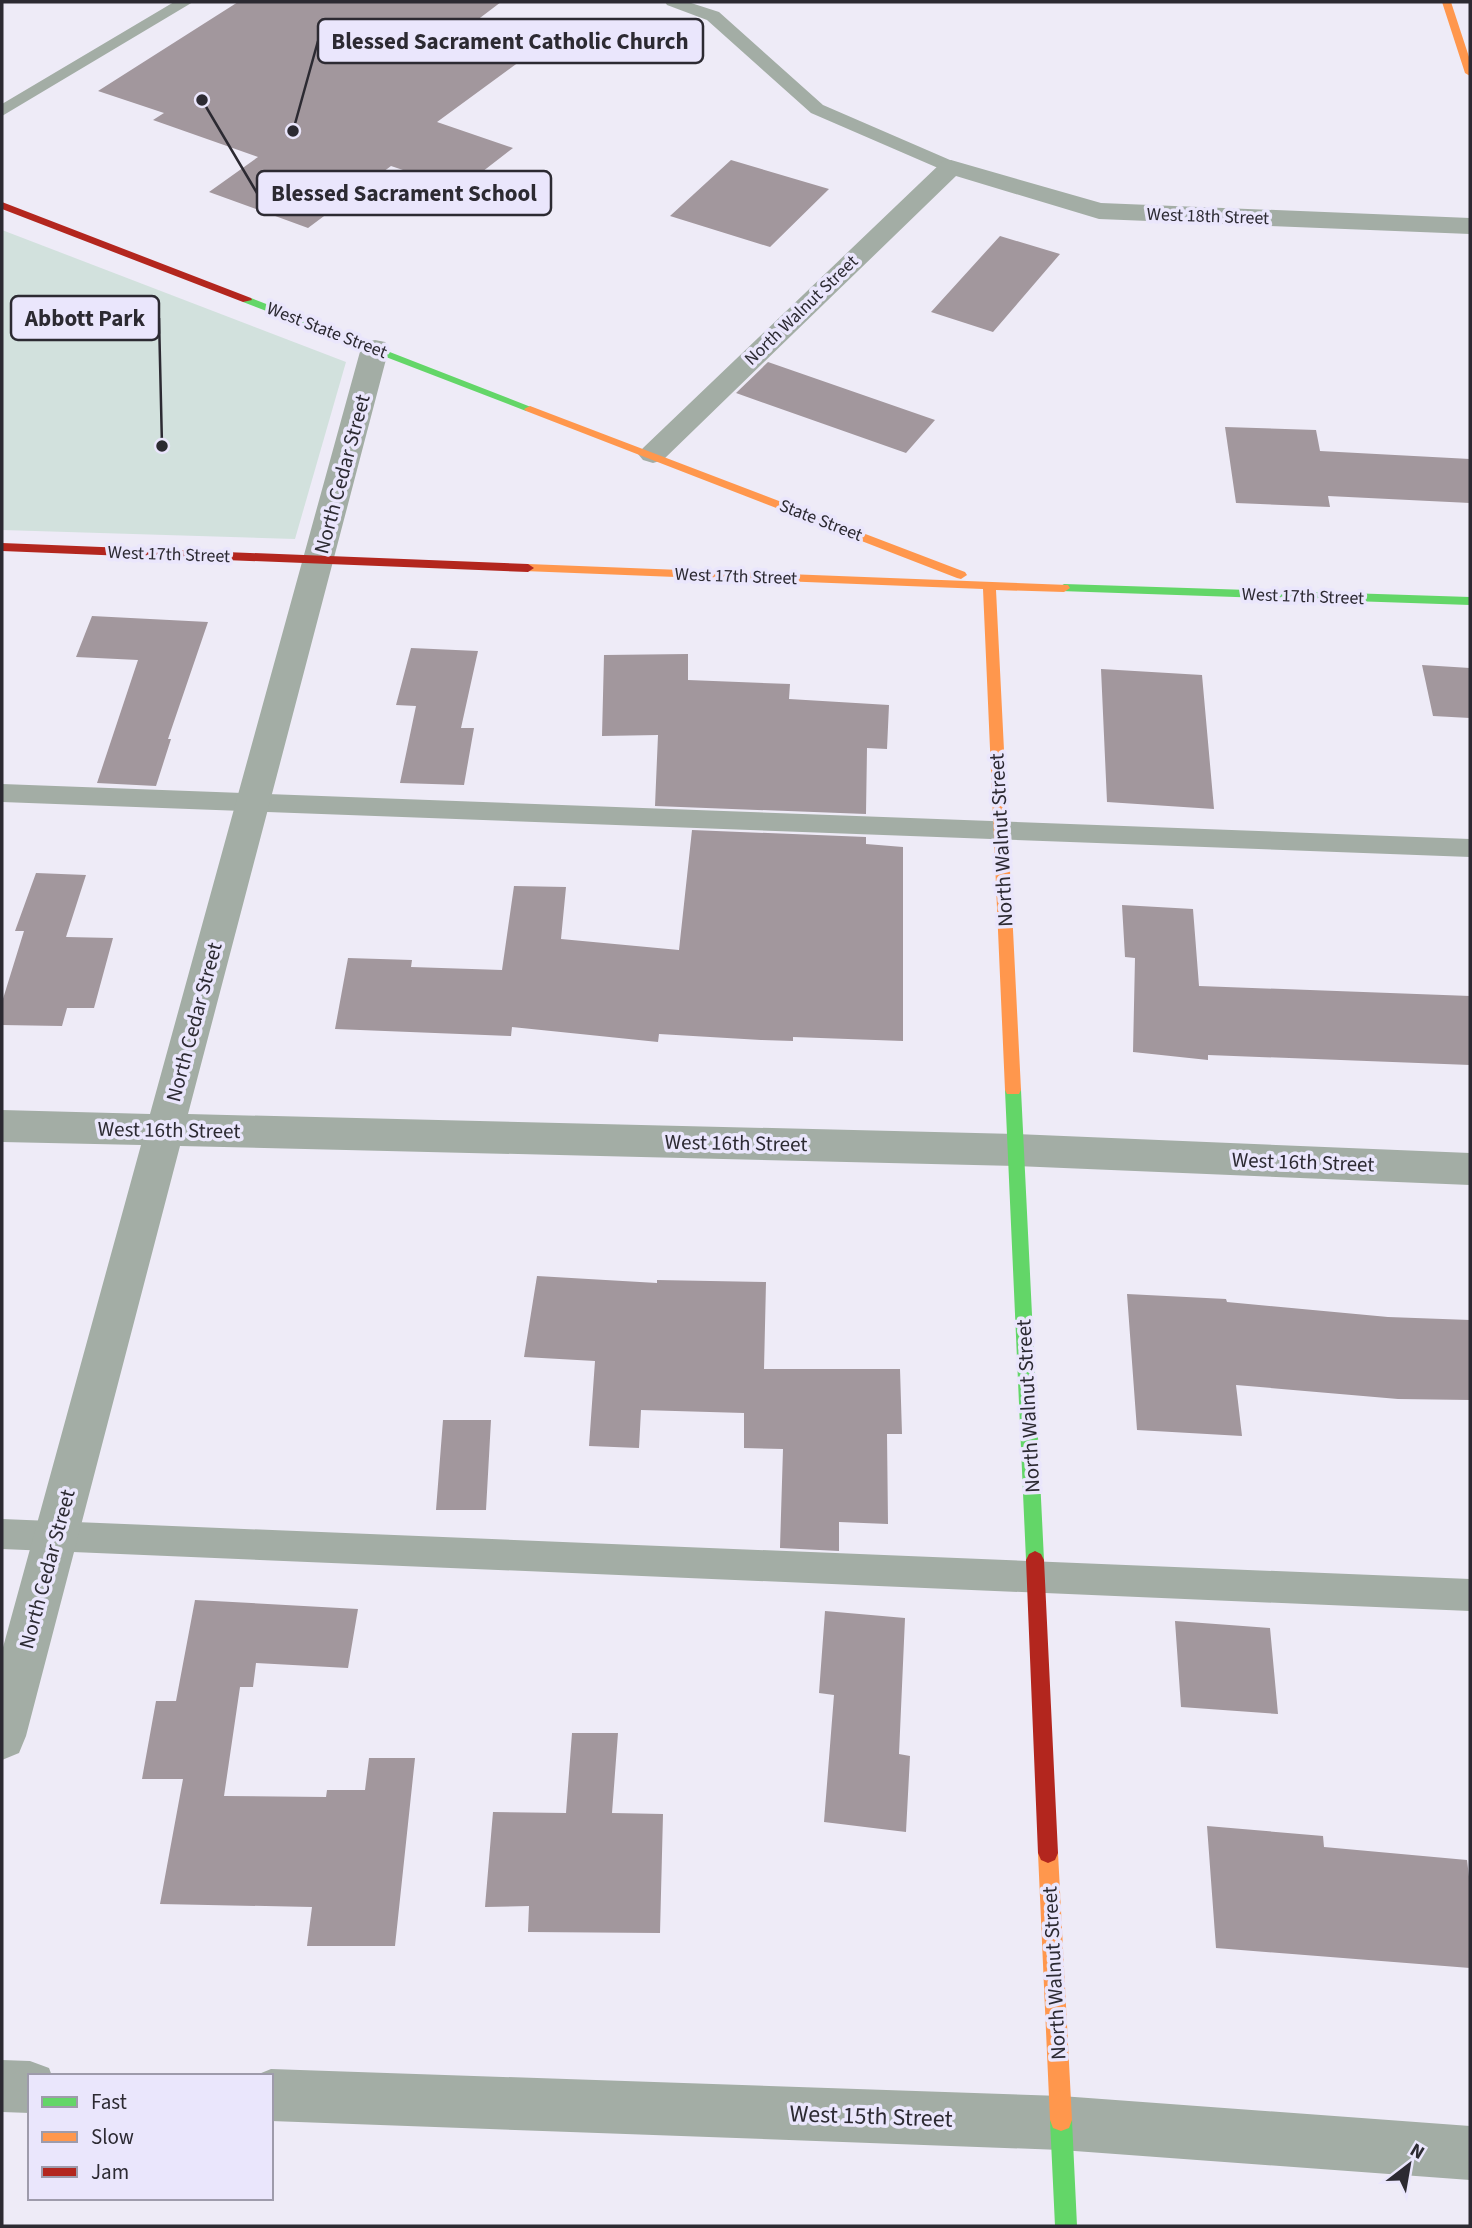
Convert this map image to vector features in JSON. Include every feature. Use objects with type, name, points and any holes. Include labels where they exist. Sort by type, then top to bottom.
[{"type":"street","points":[[1446,2],[1470,73]]},
{"type":"street","name":"West 18th Street","points":[[951,167],[1099,211],[1470,226]]},
{"type":"street","name":"North Walnut Street","points":[[653,454],[951,167]]},
{"type":"street","name":"West State Street","points":[[2,205],[653,454]]},
{"type":"street","name":"North Cedar Street","points":[[2,1736],[375,348]]},
{"type":"street","name":"State Street","points":[[653,454],[989,586]]},
{"type":"street","name":"West 17th Street","points":[[2,547],[989,586],[1470,601]]},
{"type":"street","name":"North Walnut Street","points":[[989,586],[1066,2226]]},
{"type":"street","name":"West 16th Street","points":[[2,1126],[1016,1150],[1470,1169]]},
{"type":"street","points":[[2,2086],[28,2087]]},
{"type":"street","name":"West 15th Street","points":[[273,2095],[1061,2123],[1470,2153]]},
{"type":"lane","points":[[2,111],[185,2]]},
{"type":"lane","points":[[673,2],[713,16],[817,109],[951,167]]},
{"type":"lane","points":[[2,793],[1470,848]]},
{"type":"lane","points":[[2,1534],[1470,1595]]},
{"type":"shaded area","points":[[2,230],[346,362],[295,539],[2,530]]},
{"type":"building","points":[[238,2],[501,2],[468,27],[538,48],[437,122],[513,148],[460,189],[391,166],[308,228],[209,192],[258,157],[153,120],[164,113],[98,91]]},
{"type":"building","points":[[731,160],[829,189],[770,247],[670,216]]},
{"type":"building","points":[[1000,236],[1060,254],[993,332],[931,312]]},
{"type":"building","points":[[768,362],[935,420],[906,453],[736,393]]},
{"type":"building","points":[[1225,427],[1316,430],[1320,451],[1470,459],[1470,503],[1328,496],[1330,507],[1236,503]]},
{"type":"building","points":[[92,616],[208,622],[168,739],[171,739],[156,786],[97,783],[138,660],[76,657]]},
{"type":"building","points":[[411,648],[478,651],[461,728],[474,728],[464,785],[400,783],[416,706],[396,705]]},
{"type":"building","points":[[688,654],[688,680],[790,684],[789,699],[889,705],[887,749],[867,748],[866,814],[655,806],[658,735],[602,736],[604,655]]},
{"type":"building","points":[[1422,665],[1470,668],[1470,718],[1433,716]]},
{"type":"building","points":[[1101,669],[1202,675],[1214,809],[1107,802]]},
{"type":"building","points":[[692,830],[866,837],[866,844],[903,847],[903,1041],[793,1037],[793,1041],[659,1034],[658,1042],[512,1027],[511,1036],[335,1029],[348,958],[412,960],[411,967],[502,970],[514,886],[566,887],[561,939],[679,950]]},
{"type":"building","points":[[36,873],[86,875],[66,937],[113,938],[94,1008],[67,1008],[62,1026],[2,1025],[2,1002],[24,931],[15,931]]},
{"type":"building","points":[[1122,905],[1193,909],[1199,986],[1470,996],[1470,1065],[1208,1055],[1208,1060],[1133,1052],[1135,958],[1125,957]]},
{"type":"building","points":[[537,1276],[657,1283],[657,1280],[766,1282],[764,1369],[900,1369],[902,1434],[887,1434],[888,1524],[839,1522],[839,1551],[780,1548],[783,1449],[744,1448],[744,1413],[641,1410],[639,1448],[589,1446],[595,1361],[524,1357]]},
{"type":"building","points":[[1127,1294],[1226,1299],[1227,1302],[1388,1317],[1470,1320],[1470,1400],[1398,1399],[1236,1385],[1242,1436],[1137,1430]]},
{"type":"building","points":[[443,1420],[491,1420],[486,1510],[436,1510]]},
{"type":"building","points":[[195,1600],[358,1609],[348,1668],[256,1663],[253,1687],[240,1687],[224,1796],[326,1797],[327,1790],[365,1790],[369,1758],[415,1758],[395,1946],[307,1946],[312,1907],[160,1904],[183,1779],[142,1779],[156,1701],[176,1701]]},
{"type":"building","points":[[825,1611],[905,1618],[899,1754],[910,1756],[906,1832],[824,1822],[834,1695],[819,1693]]},
{"type":"building","points":[[1175,1621],[1270,1628],[1278,1714],[1181,1707]]},
{"type":"building","points":[[572,1733],[618,1733],[612,1813],[663,1814],[660,1933],[528,1932],[529,1906],[485,1907],[493,1812],[566,1813]]},
{"type":"building","points":[[1207,1826],[1323,1836],[1324,1847],[1467,1860],[1470,1885],[1470,1968],[1216,1948]]},
{"type":"traffic: fast","points":[[247,300],[530,409]]},
{"type":"traffic: fast","points":[[1064,588],[1470,601]]},
{"type":"traffic: fast","points":[[1013,1090],[1035,1560]]},
{"type":"traffic: fast","points":[[1061,2120],[1066,2226]]},
{"type":"traffic: slow","points":[[1446,2],[1470,73]]},
{"type":"traffic: slow","points":[[530,409],[961,575]]},
{"type":"traffic: slow","points":[[528,568],[1064,588]]},
{"type":"traffic: slow","points":[[989,586],[1013,1090]]},
{"type":"traffic: slow","points":[[1048,1853],[1061,2120]]},
{"type":"traffic: jam","points":[[2,205],[247,300]]},
{"type":"traffic: jam","points":[[2,547],[528,568]]},
{"type":"traffic: jam","points":[[1035,1560],[1048,1853]]},
{"type":"place","name":"Blessed Sacrament School","points":[[202,100]]},
{"type":"place","name":"Blessed Sacrament Catholic Church","points":[[293,131]]},
{"type":"place","name":"Abbott Park","points":[[162,446]]}]
